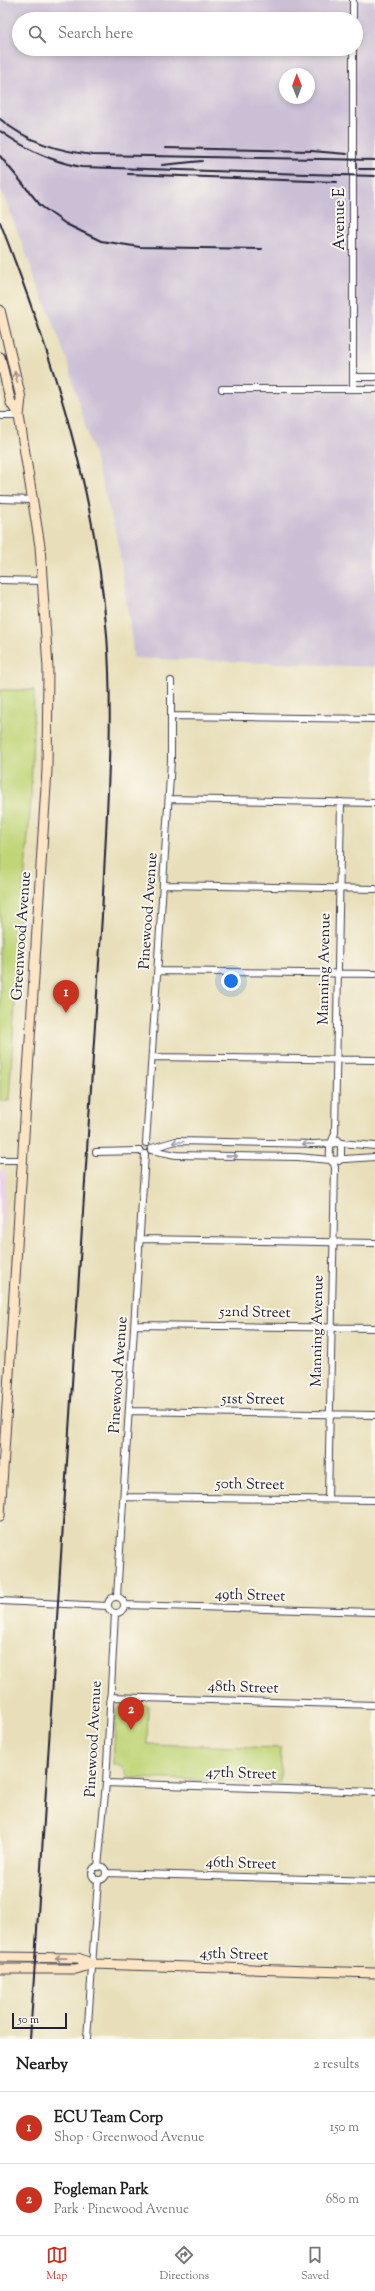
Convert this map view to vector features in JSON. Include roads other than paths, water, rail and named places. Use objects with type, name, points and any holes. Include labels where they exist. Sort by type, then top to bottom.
[{"type":"main road","points":[[0,310],[21,398],[19,416]]},
{"type":"main road","points":[[0,357],[11,403],[19,416]]},
{"type":"main road","name":"Greenwood Avenue","points":[[0,1516],[47,770],[48,668],[43,581],[34,500],[19,416]]},
{"type":"main road","name":"45th Street","points":[[0,1957],[78,1958],[93,1964],[375,1973]]},
{"type":"main road","name":"45th Street","points":[[0,1969],[76,1970],[93,1964]]},
{"type":"street","points":[[353,0],[353,12]]},
{"type":"street","name":"Avenue E","points":[[353,56],[353,389]]},
{"type":"street","points":[[353,377],[375,377]]},
{"type":"street","points":[[222,389],[375,389]]},
{"type":"street","points":[[0,416],[19,416]]},
{"type":"street","points":[[0,499],[34,500]]},
{"type":"street","points":[[0,580],[43,581]]},
{"type":"street","name":"Pinewood Avenue","points":[[146,1143],[169,800],[171,681]]},
{"type":"street","points":[[171,716],[375,719]]},
{"type":"street","points":[[169,800],[375,803]]},
{"type":"street","name":"Manning Avenue","points":[[335,1135],[341,802]]},
{"type":"street","points":[[163,886],[375,889]]},
{"type":"street","points":[[158,971],[375,974]]},
{"type":"street","points":[[152,1057],[375,1060]]},
{"type":"street","points":[[330,1142],[335,1135],[341,1142],[341,1159]]},
{"type":"street","points":[[96,1152],[143,1153],[176,1141],[313,1144],[341,1142],[375,1146]]},
{"type":"street","name":"Manning Avenue","points":[[328,1499],[333,1242],[332,1162],[330,1142]]},
{"type":"street","points":[[143,1153],[141,1145],[146,1143],[152,1149],[176,1155],[298,1156],[332,1162],[341,1159],[375,1157]]},
{"type":"street","name":"Pinewood Avenue","points":[[117,1597],[141,1239],[143,1153]]},
{"type":"street","points":[[0,1160],[22,1160]]},
{"type":"street","points":[[141,1239],[375,1242]]},
{"type":"street","name":"52nd Street","points":[[135,1325],[375,1328]]},
{"type":"street","name":"51st Street","points":[[130,1411],[375,1415]]},
{"type":"street","name":"50th Street","points":[[124,1497],[375,1500]]},
{"type":"street","points":[[117,1597],[123,1601],[124,1605],[120,1612],[115,1613],[110,1611],[108,1606],[110,1599],[117,1597]]},
{"type":"street","points":[[0,1601],[108,1606]]},
{"type":"street","name":"49th Street","points":[[124,1605],[375,1612]]},
{"type":"street","name":"Pinewood Avenue","points":[[98,1866],[106,1783],[115,1613]]},
{"type":"street","name":"48th Street","points":[[110,1697],[375,1705]]},
{"type":"street","name":"47th Street","points":[[106,1783],[375,1792]]},
{"type":"street","points":[[98,1866],[102,1867],[106,1873],[104,1879],[98,1880],[92,1877],[92,1872],[98,1866]]},
{"type":"street","name":"46th Street","points":[[106,1873],[375,1881]]},
{"type":"street","points":[[88,2039],[98,1880]]},
{"type":"railway","points":[[0,119],[21,134],[44,144],[68,151],[93,155],[375,160]]},
{"type":"railway","points":[[0,131],[39,154],[81,167],[375,176]]},
{"type":"railway","points":[[165,148],[311,151],[347,154]]},
{"type":"railway","points":[[0,156],[41,206],[66,224],[101,241],[140,247],[262,249]]},
{"type":"railway","points":[[162,165],[202,161]]},
{"type":"railway","points":[[359,169],[375,169]]},
{"type":"railway","points":[[128,174],[337,182]]},
{"type":"railway","points":[[0,222],[54,374],[82,475],[93,527],[101,580],[107,635],[110,705],[109,775],[102,916],[30,2039]]},
{"type":"place","name":"ECU Team Corp","points":[[66,1013]]},
{"type":"place","name":"Fogleman Park","points":[[131,1730]]}]
